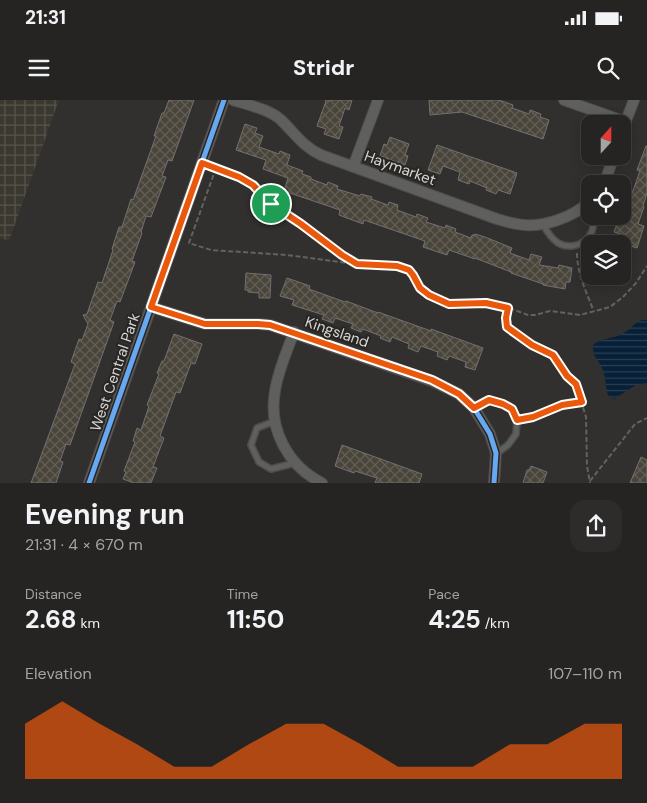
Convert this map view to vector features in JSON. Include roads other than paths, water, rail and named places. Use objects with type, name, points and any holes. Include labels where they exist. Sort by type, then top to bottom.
[{"type":"street","name":"West Central Park","points":[[89,483],[224,100]]},
{"type":"street","name":"Haymarket","points":[[233,100],[273,114],[312,151],[498,219],[518,225],[543,224],[557,221],[581,210]]},
{"type":"street","points":[[353,167],[378,100]]},
{"type":"street","points":[[564,100],[599,115]]},
{"type":"street","points":[[628,115],[634,100]]},
{"type":"street","name":"Kingsland","points":[[151,307],[205,324],[270,325],[432,380],[459,394],[474,408],[490,434],[496,453]]},
{"type":"street","points":[[294,332],[277,379],[275,390],[277,432],[295,463],[322,483]]},
{"type":"street","points":[[494,483],[496,453]]},
{"type":"lane","points":[[543,224],[550,237],[567,246],[577,246],[589,238],[594,225]]},
{"type":"lane","points":[[474,408],[489,400],[512,409],[517,420],[516,434],[508,445],[496,453]]},
{"type":"lane","points":[[275,421],[257,428],[251,445],[258,462],[271,469],[295,463]]},
{"type":"water","points":[[641,320],[647,320],[647,383],[636,385],[614,399],[608,395],[602,367],[595,356],[593,345],[599,341],[623,334]]}]
